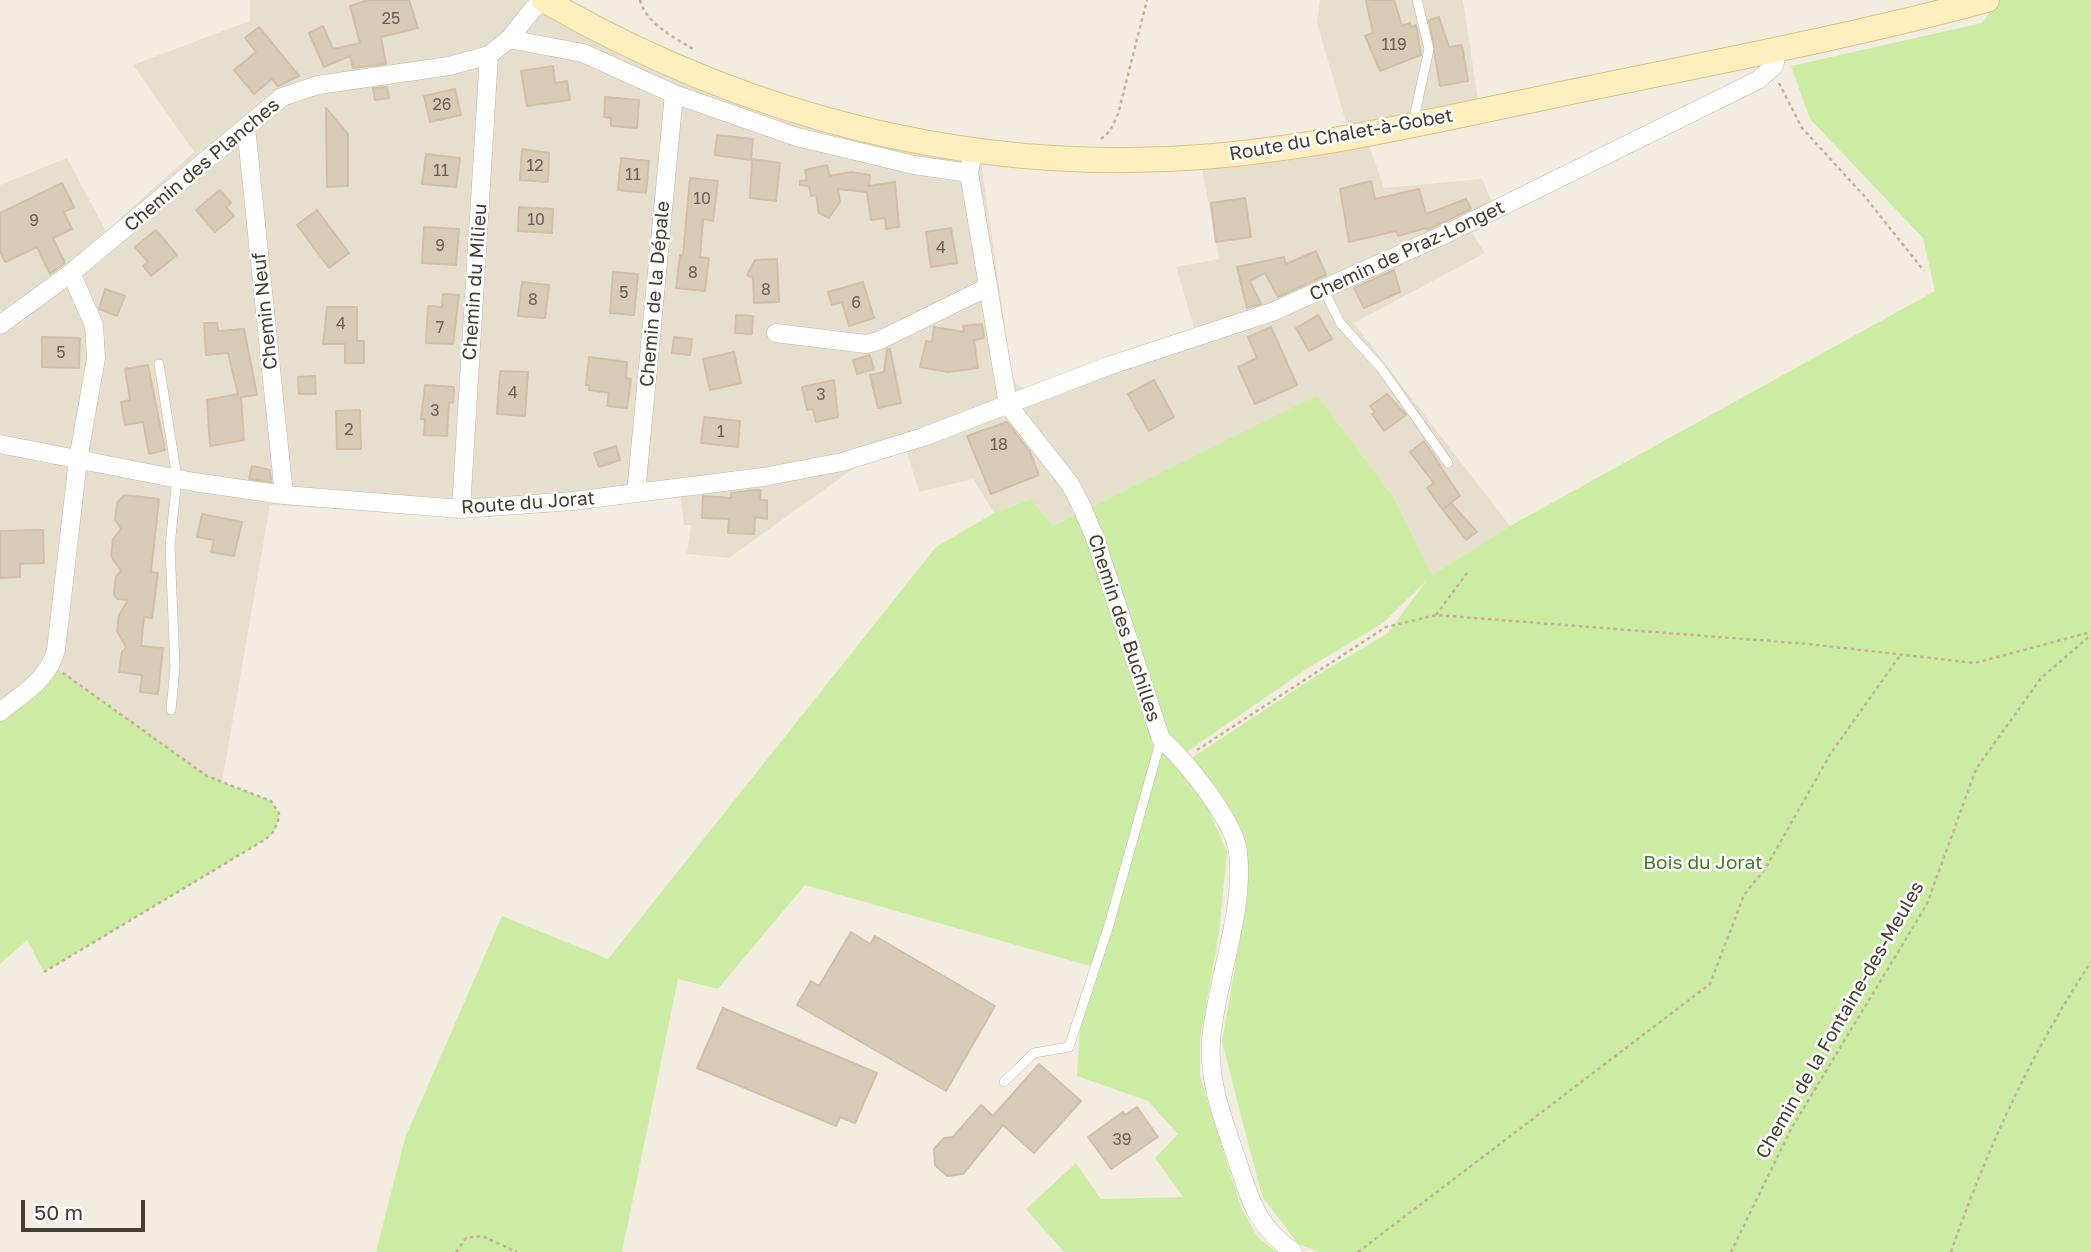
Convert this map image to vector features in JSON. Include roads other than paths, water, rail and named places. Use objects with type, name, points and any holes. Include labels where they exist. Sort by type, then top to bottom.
[{"type":"main road","name":"Route du Chalet-à-Gobet","points":[[545,0],[631,47],[745,96],[971,162],[1202,157],[1304,145],[1776,58],[1987,0]]},
{"type":"street","name":"Chemin des Planches","points":[[0,325],[71,274],[282,97],[318,85],[449,66],[489,55],[545,0]]},
{"type":"street","points":[[509,38],[583,53],[674,94],[797,137],[902,162],[971,162]]},
{"type":"street","name":"Chemin du Milieu","points":[[461,509],[489,55]]},
{"type":"street","name":"Chemin de Praz-Longet","points":[[1008,405],[1108,366],[1272,313],[1573,173],[1758,80],[1776,58]]},
{"type":"street","name":"Chemin de la Dépale","points":[[636,493],[674,94]]},
{"type":"street","name":"Chemin Neuf","points":[[246,127],[284,495]]},
{"type":"street","name":"Chemin des Buchilles","points":[[971,162],[986,288],[1008,405],[1070,484],[1081,505],[1095,538],[1161,739],[1184,758],[1210,794],[1238,849],[1238,879],[1231,934],[1211,1041],[1212,1076],[1251,1203],[1266,1229],[1293,1252]]},
{"type":"street","points":[[0,712],[44,677],[52,666],[78,460],[96,358],[96,337],[88,305],[71,274]]},
{"type":"street","points":[[776,332],[866,344],[986,288]]},
{"type":"street","name":"Route du Jorat","points":[[0,444],[177,478],[284,495],[461,509],[518,507],[763,477],[842,462],[923,438],[1008,405]]},
{"type":"lane","points":[[1413,125],[1429,49],[1417,0]]},
{"type":"lane","points":[[1323,289],[1341,324],[1381,368],[1448,463]]},
{"type":"lane","points":[[159,364],[177,478],[170,545],[175,667],[171,710]]},
{"type":"lane","points":[[1004,1082],[1034,1053],[1069,1047],[1109,925],[1161,739]]},
{"type":"park label","name":"Bois du Jorat","points":[[1703,863]]}]
